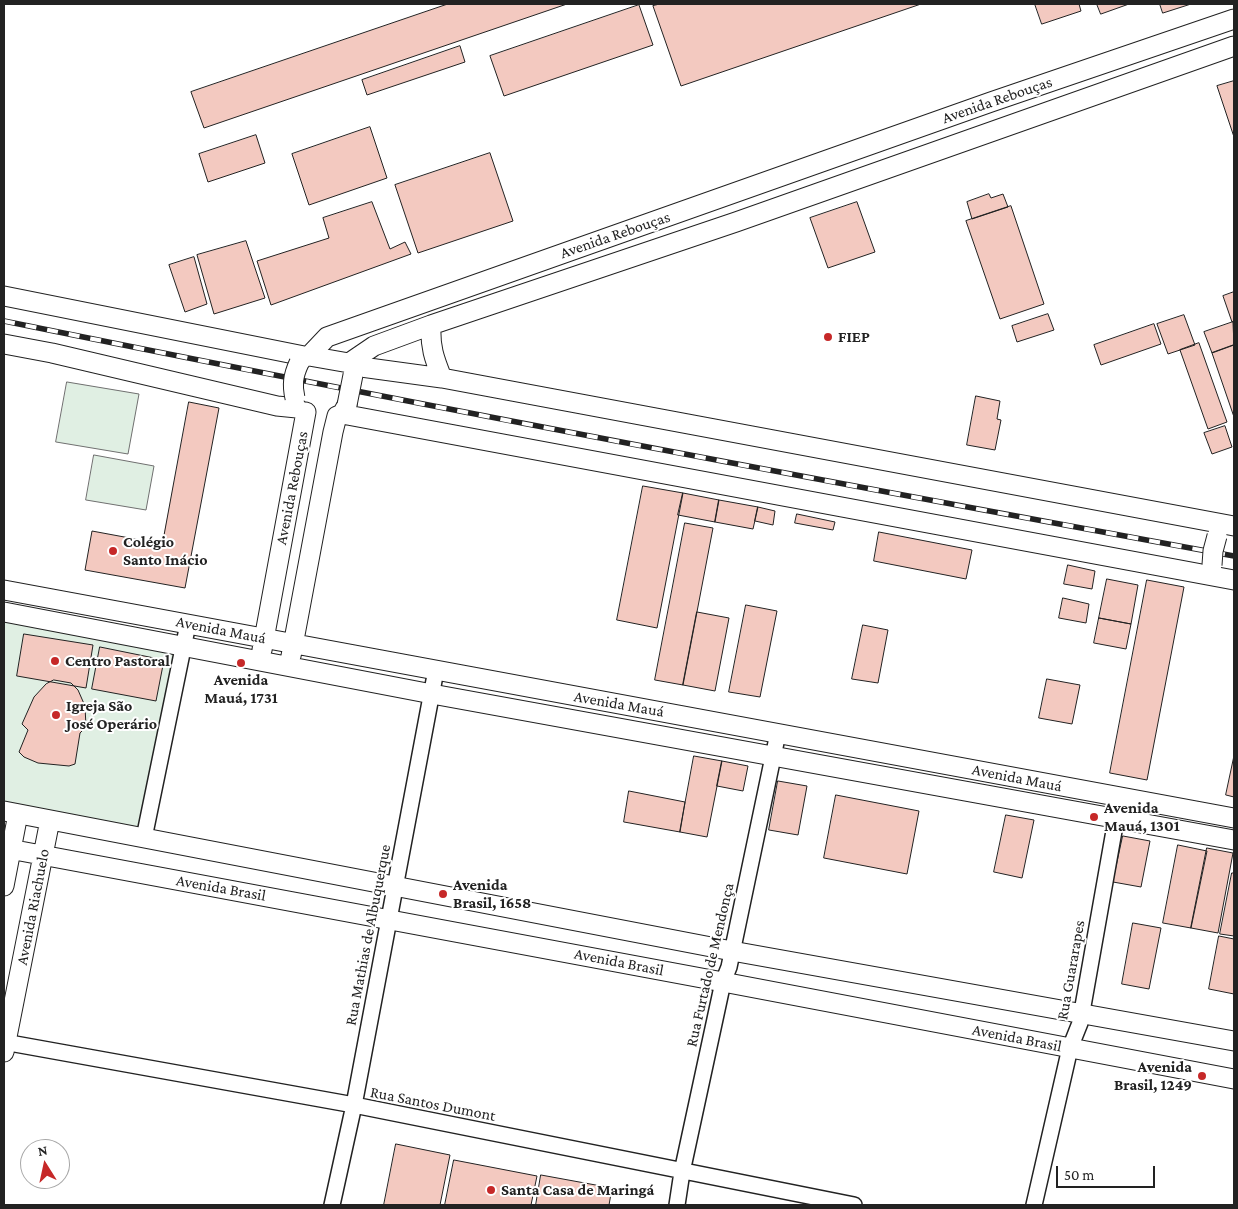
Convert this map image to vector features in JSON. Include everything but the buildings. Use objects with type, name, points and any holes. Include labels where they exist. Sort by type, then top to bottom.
[{"type":"main road","name":"Avenida Rebouças","points":[[260,662],[286,526],[300,406],[292,385],[294,372],[304,358],[326,336],[991,102],[1234,19]]},
{"type":"main road","name":"Avenida Rebouças","points":[[289,667],[333,432],[342,412],[352,368],[374,346],[736,222],[1234,46]]},
{"type":"main road","points":[[991,102],[1000,128]]},
{"type":"main road","points":[[727,196],[736,222]]},
{"type":"main road","points":[[4,296],[352,368],[442,378],[1227,527],[1213,551],[1213,571]]},
{"type":"main road","points":[[431,326],[430,341],[433,356],[442,378]]},
{"type":"main road","points":[[4,344],[52,353],[277,406],[300,406],[342,412],[1213,571],[1234,580]]},
{"type":"main road","points":[[286,526],[314,530]]},
{"type":"main road","name":"Avenida Mauá","points":[[4,590],[1234,818]]},
{"type":"main road","name":"Avenida Mauá","points":[[4,612],[432,694],[1234,840]]},
{"type":"main road","name":"Avenida Brasil","points":[[11,813],[732,951],[1234,1041]]},
{"type":"main road","name":"Avenida Riachuelo","points":[[4,886],[11,813]]},
{"type":"main road","name":"Avenida Riachuelo","points":[[4,1045],[50,820]]},
{"type":"main road","name":"Avenida Brasil","points":[[7,849],[389,919],[1234,1079]]},
{"type":"street","points":[[144,838],[188,624]]},
{"type":"street","name":"Rua Mathias de Albuquerque","points":[[332,1205],[354,1105],[436,670]]},
{"type":"street","name":"Rua Furtado de Mendonça","points":[[677,1205],[682,1172],[723,982],[732,951],[778,733]]},
{"type":"street","name":"Rua Guararapes","points":[[1034,1205],[1070,1048],[1079,1029],[1120,797]]},
{"type":"street","name":"Rua Santos Dumont","points":[[4,1045],[354,1105],[854,1205]]},
{"type":"green space","points":[[67,382],[139,394],[128,454],[56,442]]},
{"type":"green space","points":[[94,455],[154,466],[146,510],[86,500]]},
{"type":"green space","points":[[4,612],[184,647],[144,838],[4,811]]},
{"type":"railway","points":[[4,321],[618,442],[1234,556]]},
{"type":"place","name":"FIEP","points":[[828,337]]},
{"type":"place","name":"Colégio Santo Inácio","points":[[113,551]]},
{"type":"place","name":"Centro Pastoral","points":[[55,661]]},
{"type":"place","name":"Avenida Mauá, 1731","points":[[241,663]]},
{"type":"place","name":"Igreja São José Operário","points":[[56,715]]},
{"type":"place","name":"Avenida Mauá, 1301","points":[[1094,817]]},
{"type":"place","name":"Avenida Brasil, 1658","points":[[443,894]]},
{"type":"place","name":"Avenida Brasil, 1249","points":[[1202,1076]]},
{"type":"place","name":"Santa Casa de Maringá","points":[[491,1190]]}]
